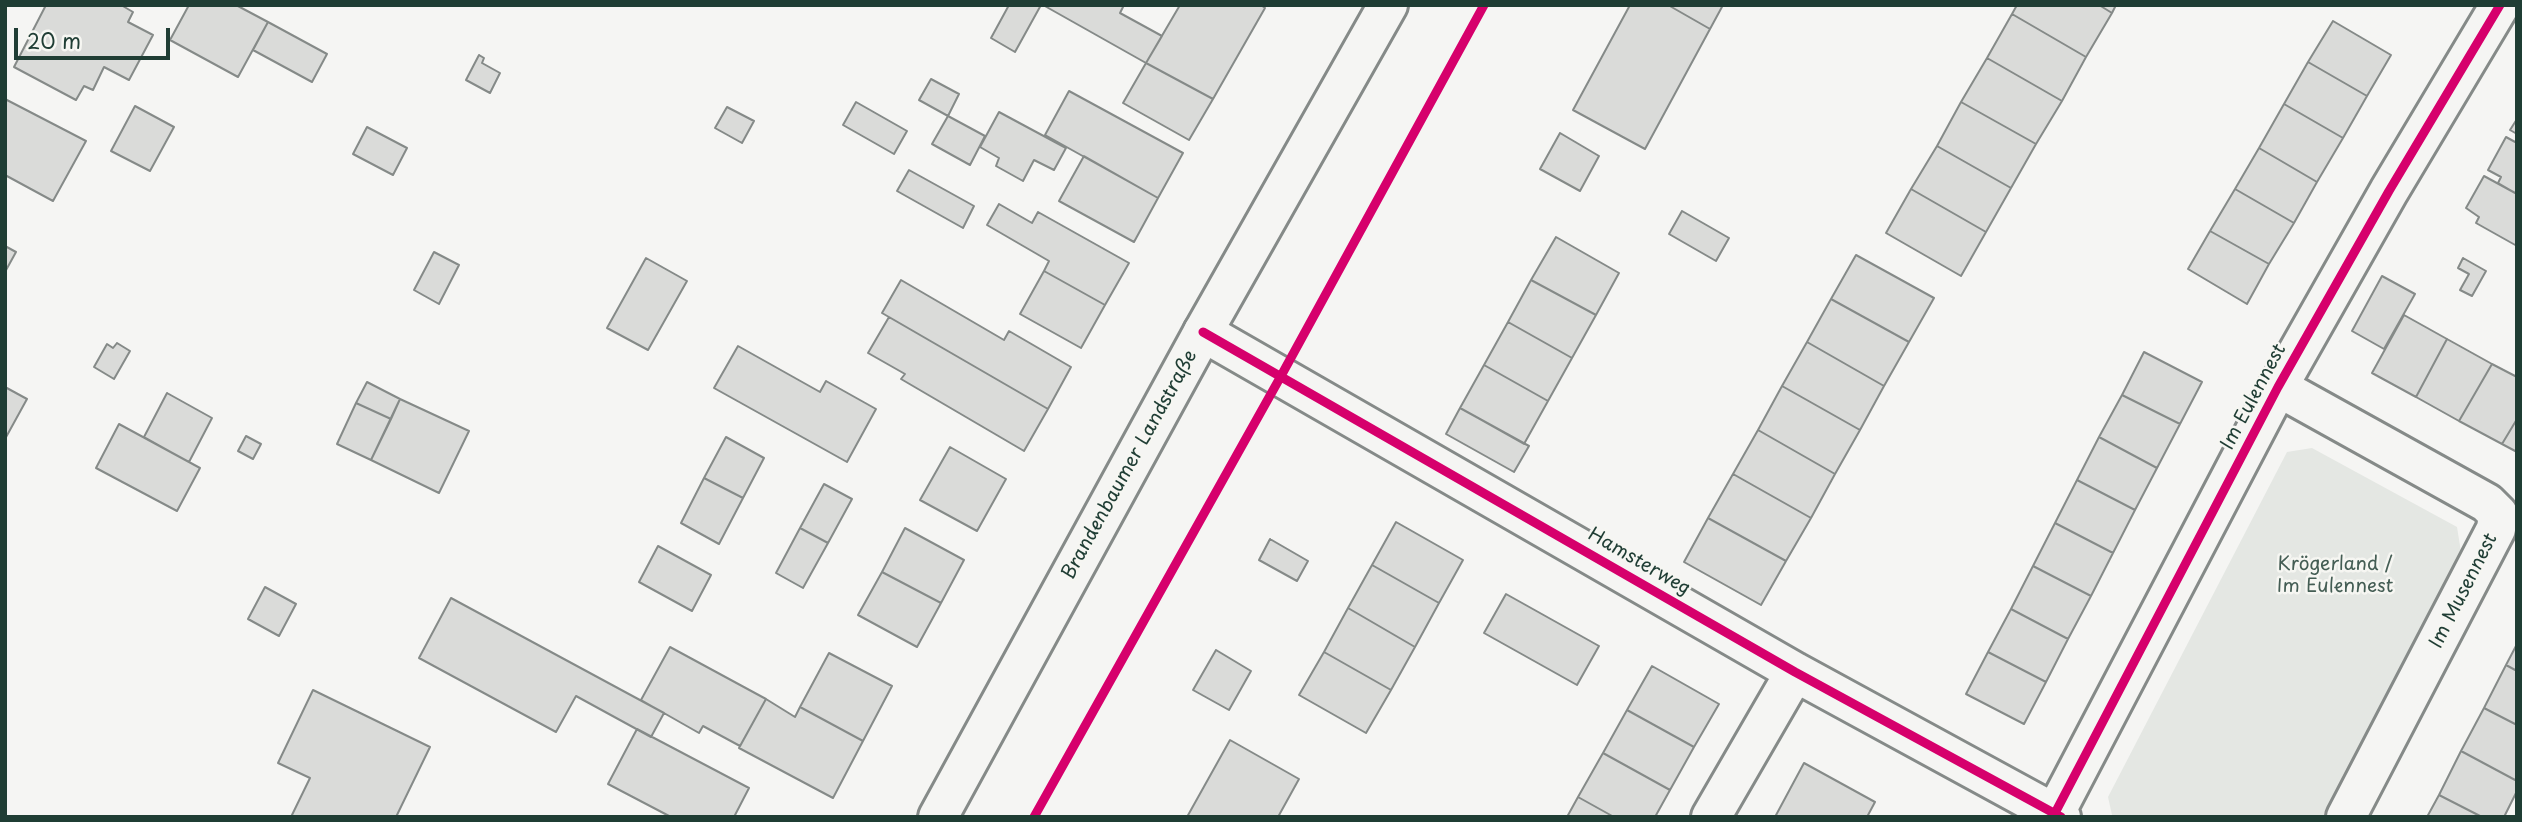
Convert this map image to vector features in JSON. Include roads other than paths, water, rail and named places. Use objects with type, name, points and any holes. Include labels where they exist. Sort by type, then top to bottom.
[{"type":"street","name":"Brandenbaumer Landstraße","points":[[938,817],[1203,332],[1388,5]]},
{"type":"street","name":"Im Eulennest","points":[[2058,815],[2278,387],[2500,5]]},
{"type":"street","name":"Hamsterweg","points":[[1203,332],[1795,672],[2058,815]]},
{"type":"street","name":"Im Musennest","points":[[2278,387],[2487,503],[2498,514],[2496,529],[2346,817]]},
{"type":"street","points":[[1711,817],[1795,672]]},
{"type":"park label","name":"Krögerland / Im Eulennest","points":[[2335,576]]}]
